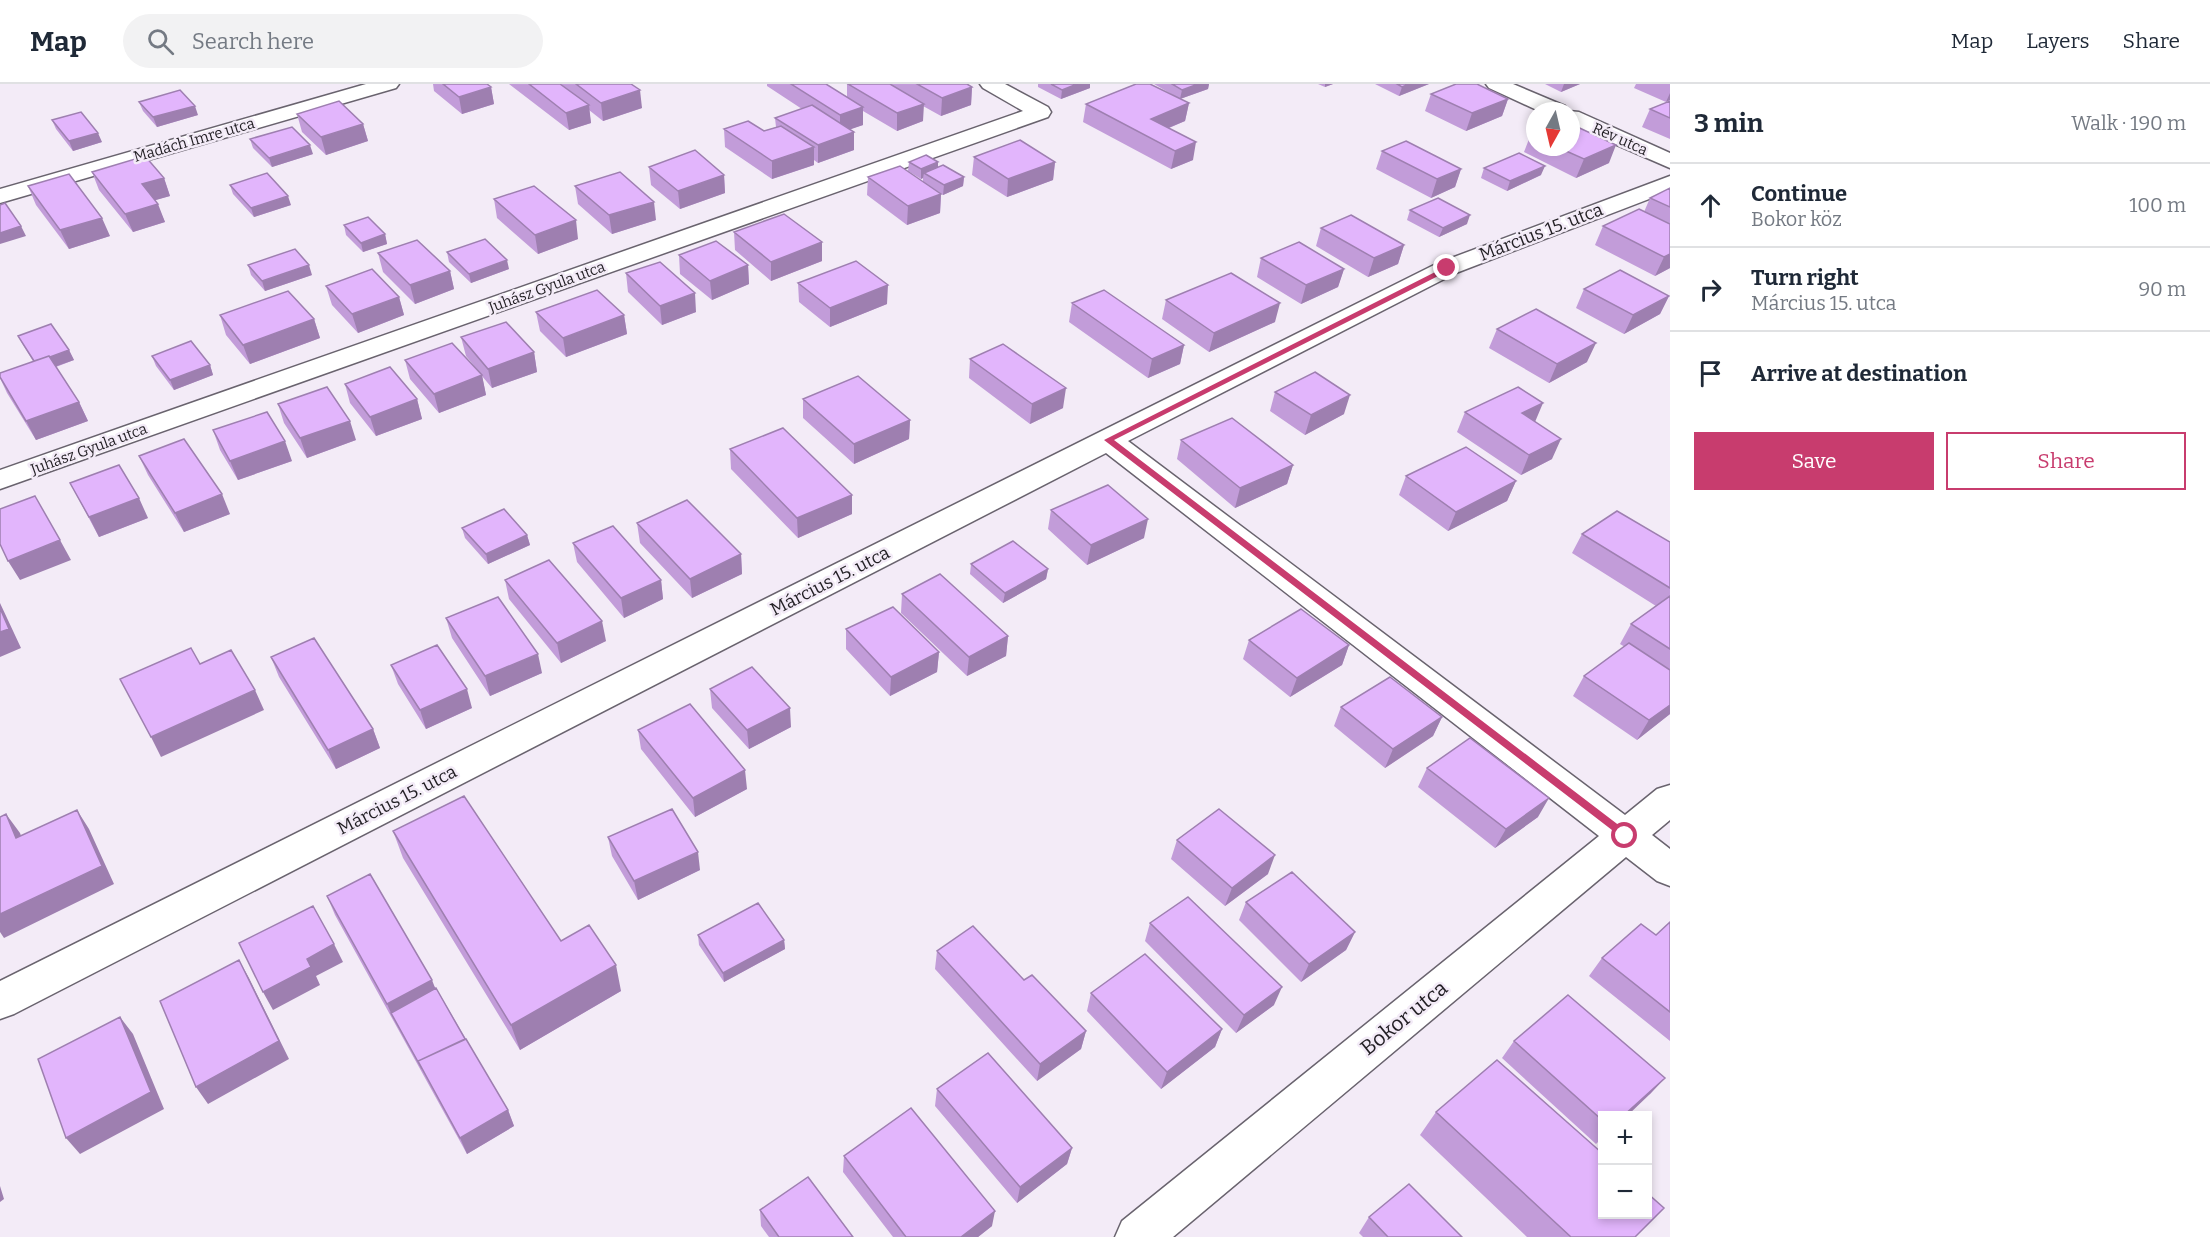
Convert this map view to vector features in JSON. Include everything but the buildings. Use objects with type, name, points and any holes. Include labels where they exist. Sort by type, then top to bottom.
[{"type":"street","name":"Madách Imre utca","points":[[0,196],[389,84]]},
{"type":"street","name":"Juhász Gyula utca","points":[[0,480],[1040,112],[990,84]]},
{"type":"street","points":[[1496,84],[1537,102]]},
{"type":"street","name":"Rév utca","points":[[1580,121],[1670,161]]},
{"type":"street","name":"Március 15. utca","points":[[0,1001],[1447,268],[1670,183]]},
{"type":"street","points":[[1108,440],[1670,870]]},
{"type":"street","name":"Bokor utca","points":[[1138,1237],[1670,800]]},
{"type":"route","points":[[1447,268],[1108,440],[1625,836]]}]
